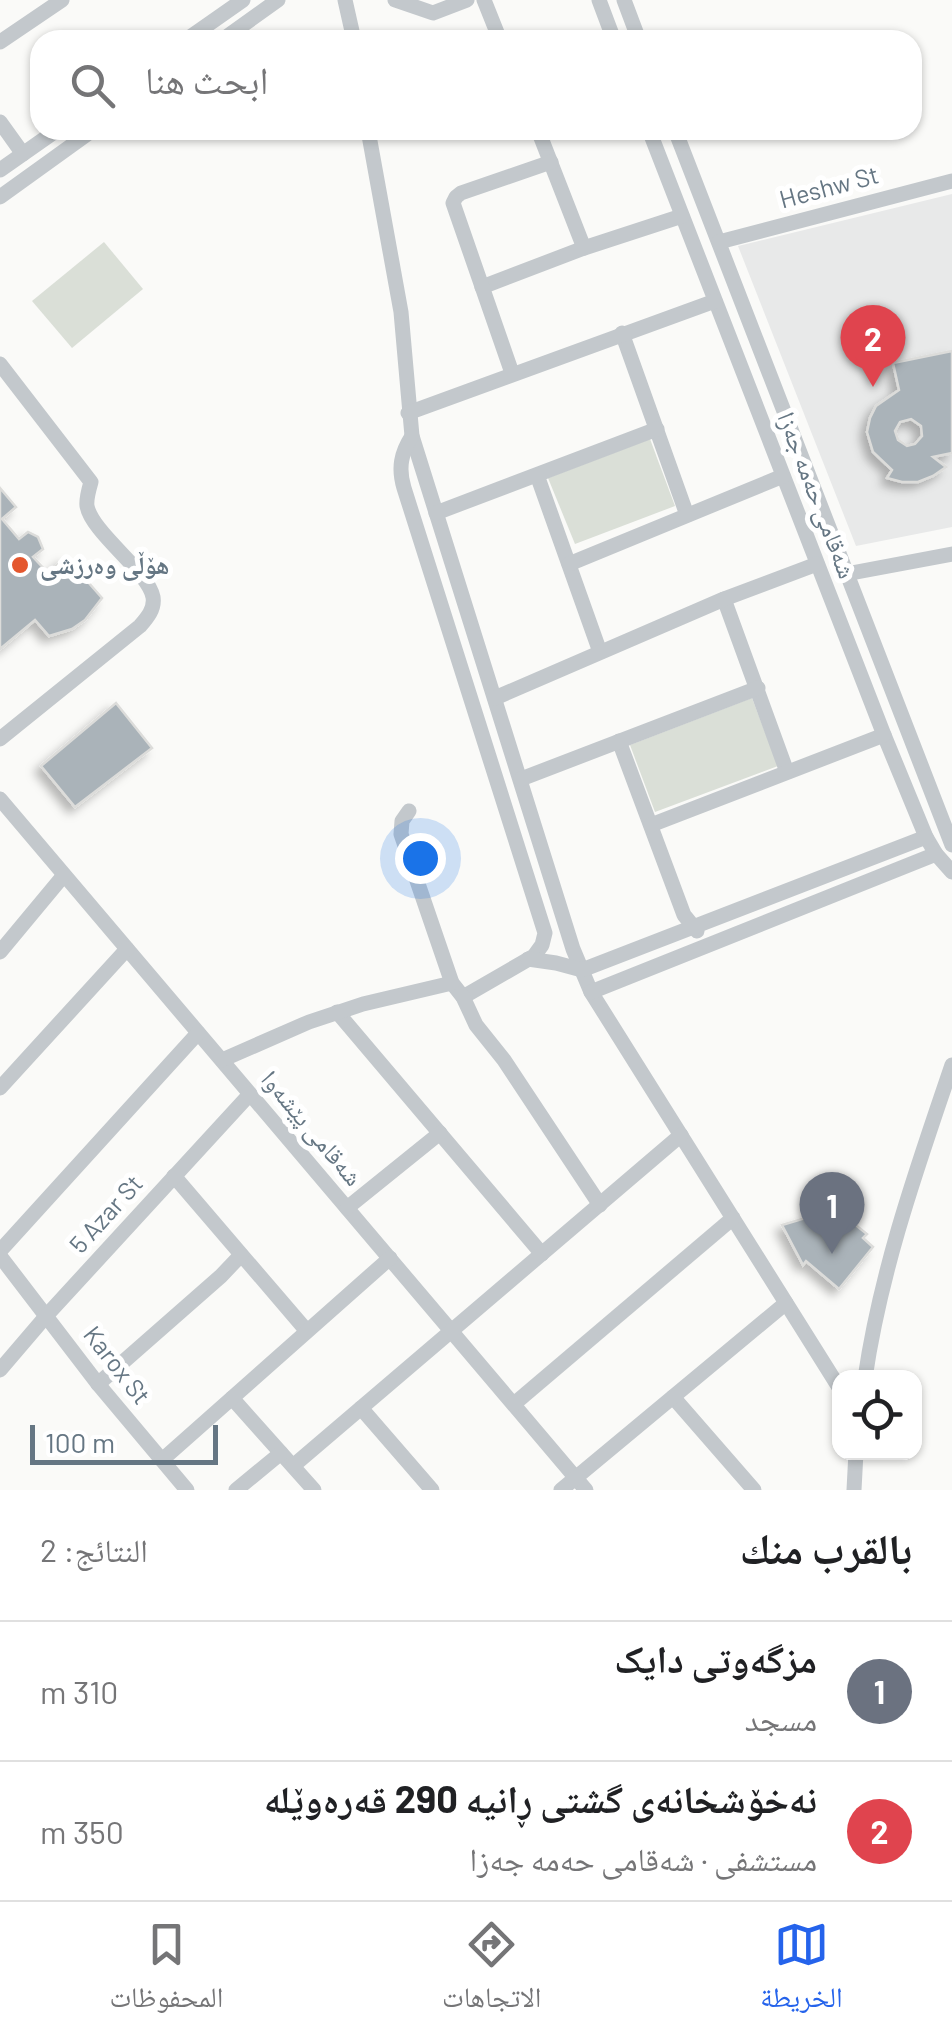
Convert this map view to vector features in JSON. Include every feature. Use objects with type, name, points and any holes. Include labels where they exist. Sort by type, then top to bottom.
[{"type":"street","points":[[0,42],[36,7],[62,0]]},
{"type":"street","points":[[200,30],[244,0]]},
{"type":"street","points":[[236,30],[278,0]]},
{"type":"street","points":[[345,0],[352,30]]},
{"type":"street","points":[[396,0],[433,13],[467,0]]},
{"type":"street","points":[[484,0],[496,30]]},
{"type":"street","points":[[598,0],[610,30]]},
{"type":"street","points":[[624,0],[636,30]]},
{"type":"street","points":[[0,122],[22,154]]},
{"type":"street","points":[[0,170],[42,140]]},
{"type":"street","points":[[0,197],[79,140]]},
{"type":"street","points":[[370,140],[401,312],[412,436],[573,949],[591,992],[832,1375]]},
{"type":"street","points":[[542,140],[584,248]]},
{"type":"street","name":"شەقامی حەمە جەزا","points":[[653,140],[884,735],[926,837],[952,872]]},
{"type":"street","name":"شەقامی حەمە جەزا","points":[[679,140],[952,845]]},
{"type":"street","points":[[512,373],[454,206],[456,196],[551,162]]},
{"type":"street","name":"Heshw St","points":[[719,242],[952,181]]},
{"type":"street","points":[[482,287],[682,216]]},
{"type":"street","points":[[408,413],[715,301]]},
{"type":"street","points":[[724,322],[747,314]]},
{"type":"street","points":[[622,334],[687,515]]},
{"type":"street","points":[[742,368],[765,360]]},
{"type":"street","points":[[0,364],[91,482],[87,508],[154,599],[150,614],[140,626],[0,739]]},
{"type":"street","points":[[436,513],[656,429]]},
{"type":"street","points":[[412,436],[401,463],[404,488],[544,927],[542,946],[528,960],[463,996]]},
{"type":"street","points":[[538,475],[600,652]]},
{"type":"street","points":[[569,564],[783,476]]},
{"type":"street","points":[[846,574],[952,554]]},
{"type":"street","points":[[494,698],[724,599],[817,564]]},
{"type":"street","points":[[724,599],[787,772]]},
{"type":"street","points":[[521,779],[758,688]]},
{"type":"street","points":[[651,826],[884,735]]},
{"type":"street","points":[[619,741],[684,915],[704,936],[718,940]]},
{"type":"street","name":"شەقامی پێشەوا","points":[[0,799],[581,1484]]},
{"type":"street","points":[[409,811],[402,821],[401,834],[452,983],[463,996],[476,1025],[504,1060],[600,1204]]},
{"type":"street","points":[[528,960],[556,962],[582,970],[926,837]]},
{"type":"street","points":[[591,992],[936,854]]},
{"type":"street","points":[[0,952],[64,874]]},
{"type":"street","points":[[0,1088],[127,948]]},
{"type":"street","points":[[222,1060],[337,1012],[452,983]]},
{"type":"street","points":[[337,1012],[542,1254]]},
{"type":"street","points":[[2,1247],[198,1033]]},
{"type":"street","points":[[867,1370],[891,1251],[952,1065]]},
{"type":"street","name":"5 Azar St","points":[[0,1370],[250,1094]]},
{"type":"street","points":[[347,1208],[440,1133]]},
{"type":"street","points":[[293,1466],[680,1134]]},
{"type":"street","points":[[174,1176],[306,1330]]},
{"type":"street","points":[[514,1404],[733,1218]]},
{"type":"street","name":"Karox St","points":[[2,1247],[98,1384],[187,1490]]},
{"type":"street","points":[[98,1384],[241,1255]]},
{"type":"street","points":[[162,1460],[390,1258]]},
{"type":"street","points":[[561,1490],[581,1484],[672,1397],[786,1303]]},
{"type":"street","points":[[672,1397],[754,1490]]},
{"type":"street","points":[[232,1398],[314,1490]]},
{"type":"street","points":[[361,1408],[427,1484],[408,1490]]},
{"type":"street","points":[[236,1490],[281,1453]]},
{"type":"street","points":[[854,1490],[856,1460]]},
{"type":"shaded area","points":[[952,194],[952,527],[856,546],[738,246]]},
{"type":"shaded area","points":[[104,242],[143,289],[72,348],[32,301]]},
{"type":"shaded area","points":[[650,439],[675,506],[575,544],[548,478]]},
{"type":"shaded area","points":[[752,698],[778,766],[655,812],[630,745]]},
{"type":"building","points":[[952,351],[952,453],[933,457],[946,467],[918,482],[887,478],[892,470],[873,452],[867,432],[876,406],[899,390],[893,363]],"holes":[[[911,419],[921,426],[922,436],[915,444],[907,446],[898,440],[895,431],[900,422]]]},
{"type":"building","name":"هۆڵی وەرزشی","points":[[0,488],[16,507],[2,519],[19,539],[28,532],[38,537],[43,549],[33,557],[48,573],[66,557],[102,598],[85,620],[72,629],[49,636],[35,620],[0,649]]},
{"type":"building","points":[[116,703],[152,748],[75,807],[41,766]]},
{"type":"building","points":[[812,1216],[825,1238],[841,1220],[849,1227],[853,1223],[867,1234],[863,1238],[873,1247],[839,1289],[806,1261],[803,1265],[782,1225]]},
{"type":"place","name":"نەخۆشخانەی گشتی ڕانیە 290 قەرەوێلە","points":[[873,387]]},
{"type":"place","name":"هۆڵی وەرزشی","points":[[20,565]]},
{"type":"place","name":"مزگەوتی دایک","points":[[832,1254]]}]
